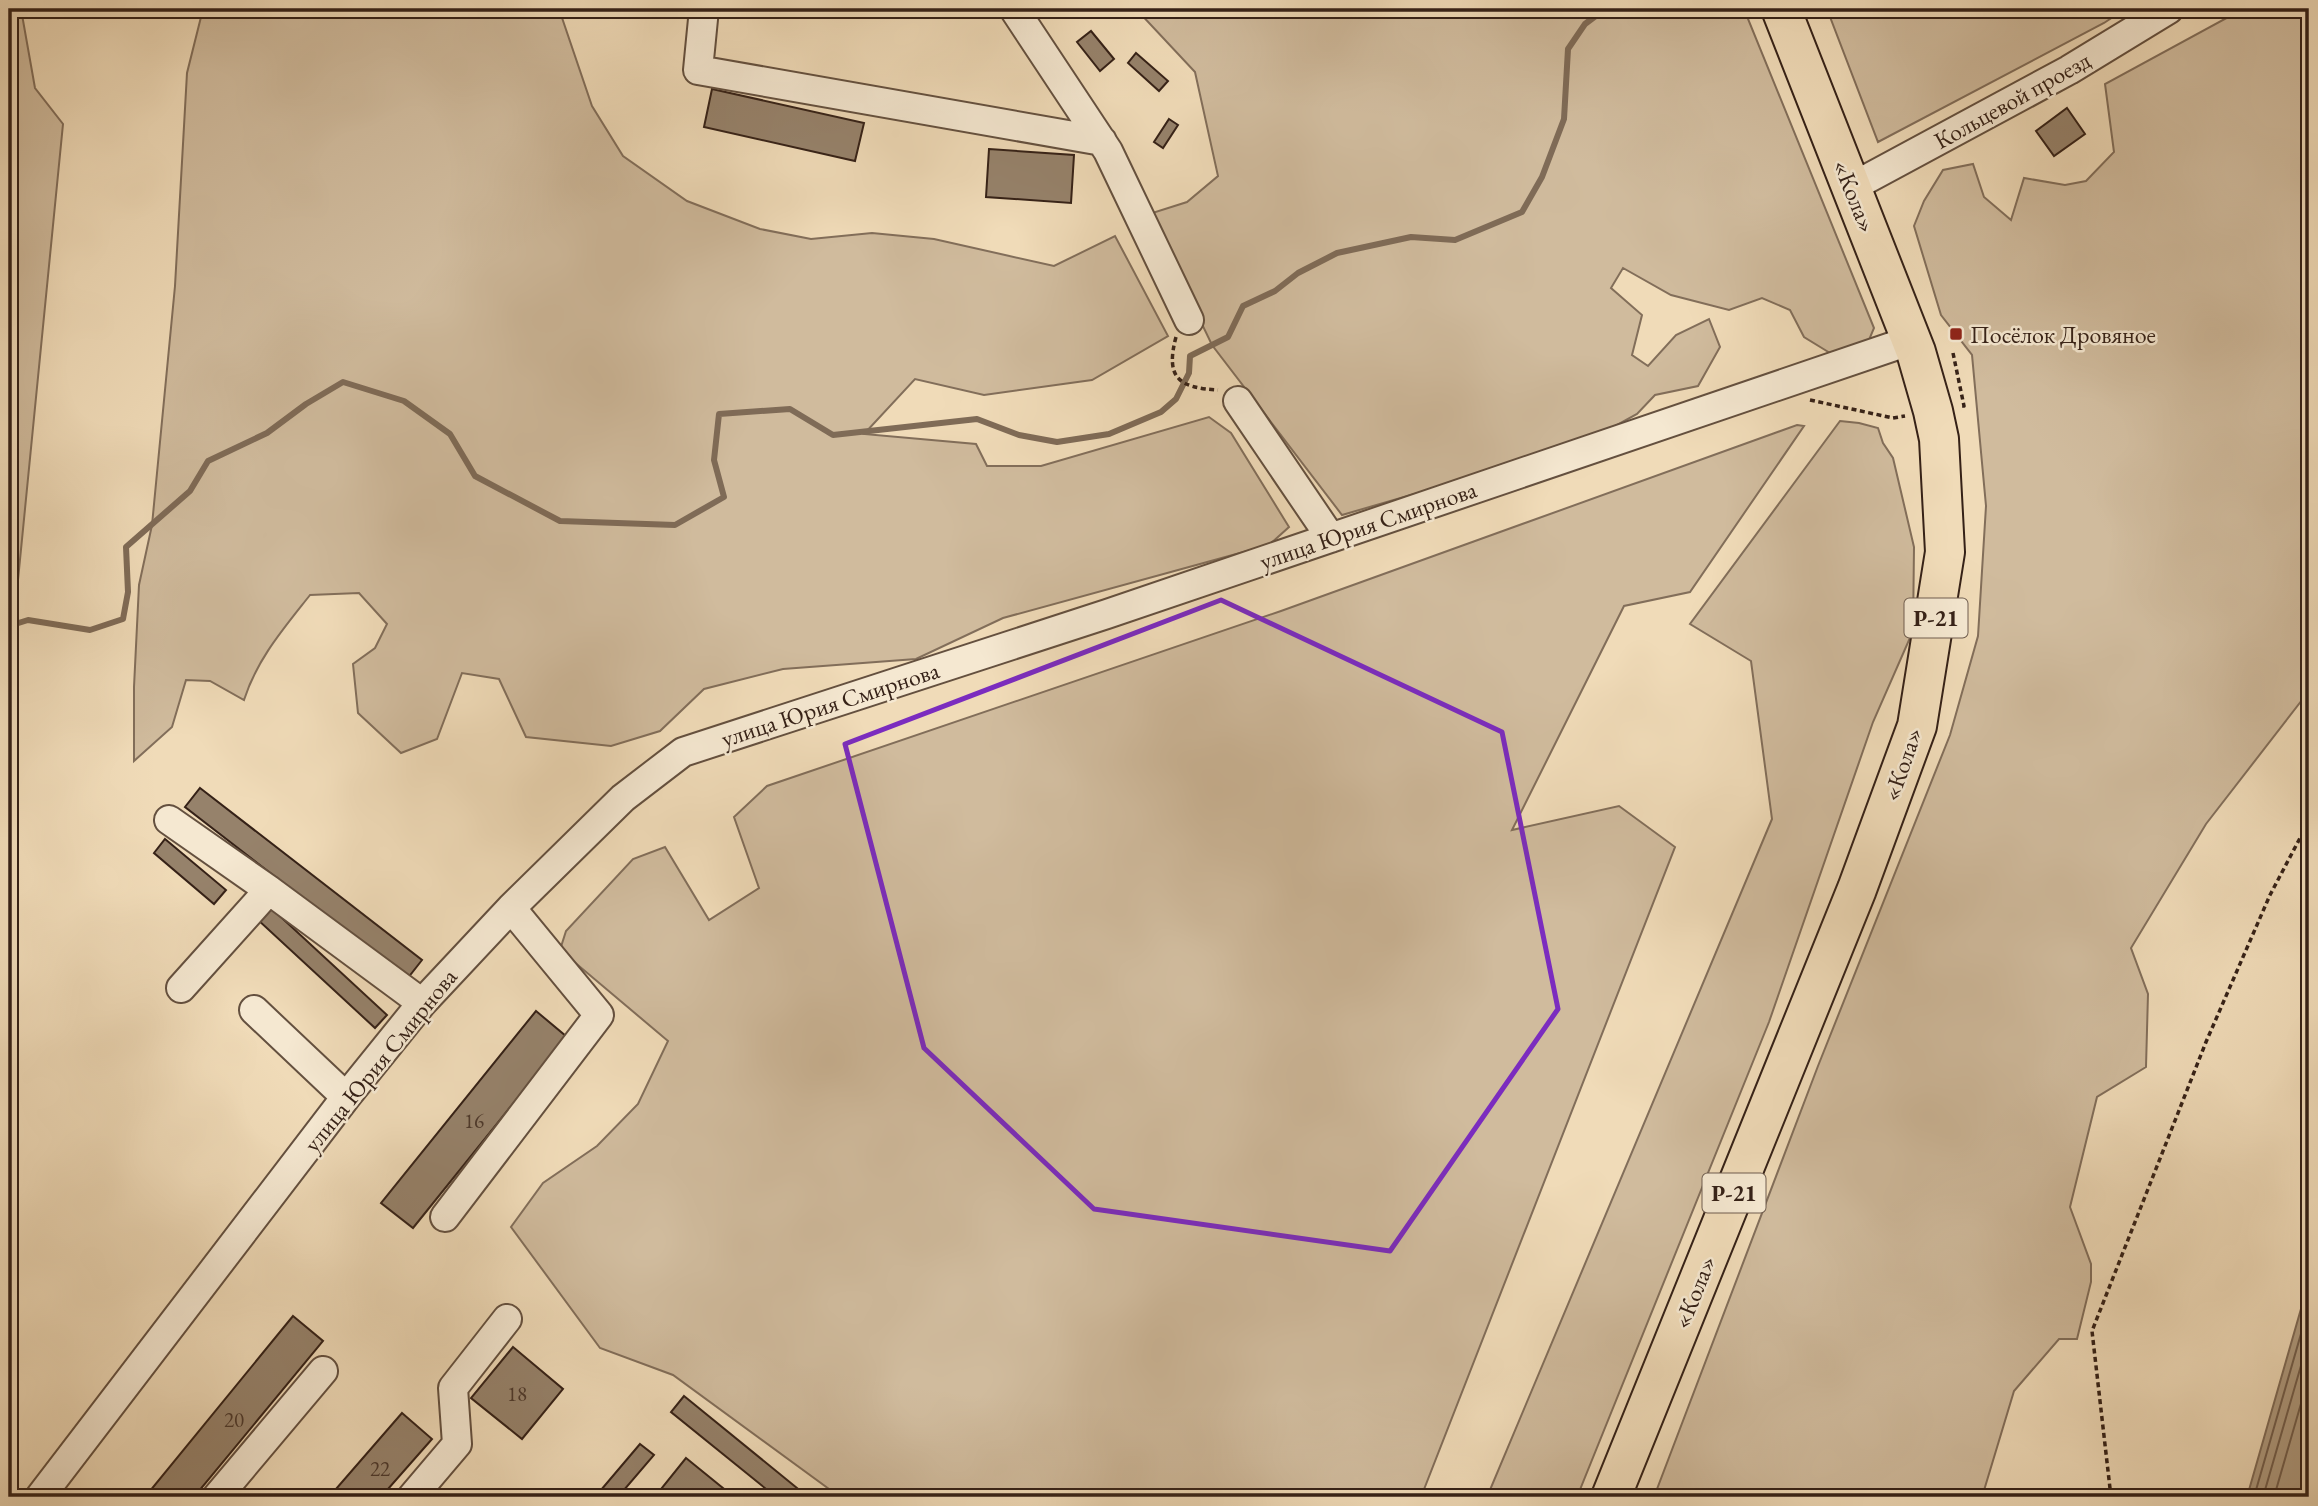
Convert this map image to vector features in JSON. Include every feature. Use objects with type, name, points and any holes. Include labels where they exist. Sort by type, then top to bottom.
[{"type":"highway","name":"«Кола»","points":[[1611,1497],[1852,902],[1917,726],[1945,552],[1942,477],[1933,411],[1912,340],[1781,9]]},
{"type":"street","points":[[704,9],[698,69],[1102,141]]},
{"type":"street","points":[[1014,9],[1102,141],[1189,320]]},
{"type":"street","name":"Кольцевой проезд","points":[[1852,187],[2069,71],[2169,9]]},
{"type":"street","name":"улица Юрия Смирнова","points":[[40,1497],[346,1097],[422,1003],[511,908],[623,797],[683,752],[1107,614],[1912,340]]},
{"type":"street","points":[[1238,401],[1331,537]]},
{"type":"street","points":[[169,820],[422,1003]]},
{"type":"street","points":[[181,988],[269,890]]},
{"type":"street","points":[[445,1217],[599,1015],[511,908]]},
{"type":"street","points":[[254,1010],[346,1097]]},
{"type":"street","points":[[412,1497],[457,1444],[453,1388],[507,1319]]},
{"type":"street","points":[[217,1497],[323,1371]]},
{"type":"path","points":[[1189,320],[1178,331],[1170,357],[1172,368],[1179,380],[1190,388]]},
{"type":"path","points":[[1805,399],[1893,418],[1964,406],[1953,353]]},
{"type":"path","points":[[2111,1497],[2092,1331],[2206,1042],[2270,895],[2309,821]]},
{"type":"highlighted area","points":[[1221,600],[1502,732],[1558,1009],[1390,1251],[1094,1209],[924,1048],[845,744]]},
{"type":"shaded area","points":[[9,9],[21,9],[35,88],[63,124],[9,671]]},
{"type":"shaded area","points":[[203,9],[559,9],[592,106],[623,156],[687,201],[760,229],[811,239],[872,233],[934,239],[1054,266],[1115,236],[1168,336],[1092,380],[984,395],[915,379],[864,434],[976,444],[987,466],[1041,466],[1209,417],[1231,433],[1289,527],[1269,545],[1003,618],[916,659],[783,669],[704,689],[660,731],[611,746],[526,737],[499,679],[462,673],[437,739],[401,753],[358,713],[353,664],[375,648],[387,624],[359,593],[310,595],[264,657],[244,700],[210,681],[186,680],[172,727],[134,761],[134,687],[139,585],[152,525],[175,286],[187,73]]},
{"type":"shaded area","points":[[1136,9],[1744,9],[1874,328],[1869,340],[1830,353],[1804,337],[1790,310],[1762,298],[1729,310],[1671,295],[1623,268],[1611,288],[1642,315],[1632,355],[1648,366],[1676,335],[1709,319],[1720,347],[1698,386],[1655,395],[1637,414],[1579,446],[1342,515],[1212,345],[1149,214],[1187,202],[1218,176],[1195,72]]},
{"type":"shaded area","points":[[1827,9],[2125,9],[2104,23],[1878,142]]},
{"type":"shaded area","points":[[2243,9],[2309,9],[2309,691],[2206,824],[2131,948],[2148,994],[2146,1067],[2097,1097],[2070,1207],[2091,1264],[2091,1282],[2077,1339],[2059,1339],[2014,1391],[1982,1497],[1654,1497],[1818,1066],[1950,735],[1978,636],[1986,506],[1972,355],[1941,315],[1914,226],[1924,201],[1943,170],[1973,164],[1984,197],[2011,220],[2024,178],[2065,185],[2086,181],[2114,152],[2105,84]]},
{"type":"shaded area","points":[[1840,421],[1878,428],[1883,443],[1893,458],[1914,547],[1913,631],[1873,722],[1769,1022],[1577,1497],[1487,1497],[1772,819],[1751,661],[1690,624]]},
{"type":"shaded area","points":[[1797,425],[1804,426],[1690,592],[1624,606],[1512,830],[1619,806],[1675,847],[1421,1497],[840,1497],[673,1375],[600,1348],[511,1227],[543,1183],[597,1146],[638,1104],[668,1041],[560,950],[566,931],[633,859],[665,847],[709,920],[759,888],[734,817],[767,786],[1281,611]]},
{"type":"water","points":[[2309,1281],[2309,1497],[2247,1497]]},
{"type":"building","points":[[1091,31],[1114,59],[1100,71],[1077,42]]},
{"type":"building","points":[[1136,53],[1168,81],[1159,91],[1128,63]]},
{"type":"building","points":[[712,89],[864,123],[855,161],[704,127]]},
{"type":"building","points":[[2067,108],[2085,134],[2054,156],[2036,131]]},
{"type":"building","points":[[1169,119],[1178,125],[1163,148],[1154,142]]},
{"type":"building","points":[[989,149],[1074,155],[1071,203],[986,197]]},
{"type":"building","points":[[200,788],[422,960],[407,979],[185,807]]},
{"type":"building","points":[[165,839],[226,890],[214,904],[154,853]]},
{"type":"building","points":[[269,906],[387,1015],[375,1028],[257,919]]},
{"type":"building","points":[[536,1011],[567,1037],[413,1228],[381,1203]]},
{"type":"building","points":[[293,1316],[323,1341],[194,1497],[145,1497]]},
{"type":"building","points":[[513,1347],[563,1389],[522,1439],[471,1398]]},
{"type":"building","points":[[684,1396],[808,1497],[776,1497],[671,1412]]},
{"type":"building","points":[[402,1413],[432,1439],[381,1497],[329,1497]]},
{"type":"building","points":[[640,1444],[654,1455],[618,1497],[595,1497]]},
{"type":"building","points":[[686,1458],[734,1497],[671,1497],[661,1489]]},
{"type":"waterway","points":[[9,626],[28,620],[90,630],[123,619],[128,592],[126,547],[190,491],[208,461],[267,433],[306,404],[343,382],[404,401],[450,434],[475,476],[560,521],[675,525],[724,497],[714,460],[719,414],[790,409],[833,435],[977,419],[1019,435],[1057,442],[1109,434],[1161,412],[1176,399],[1189,373],[1190,356],[1228,337],[1243,306],[1275,291],[1298,273],[1337,253],[1411,237],[1455,240],[1522,212],[1542,177],[1564,119],[1568,49],[1585,24],[1605,9]]},
{"type":"place","name":"Посёлок Дровяное","points":[[1956,334]]}]
